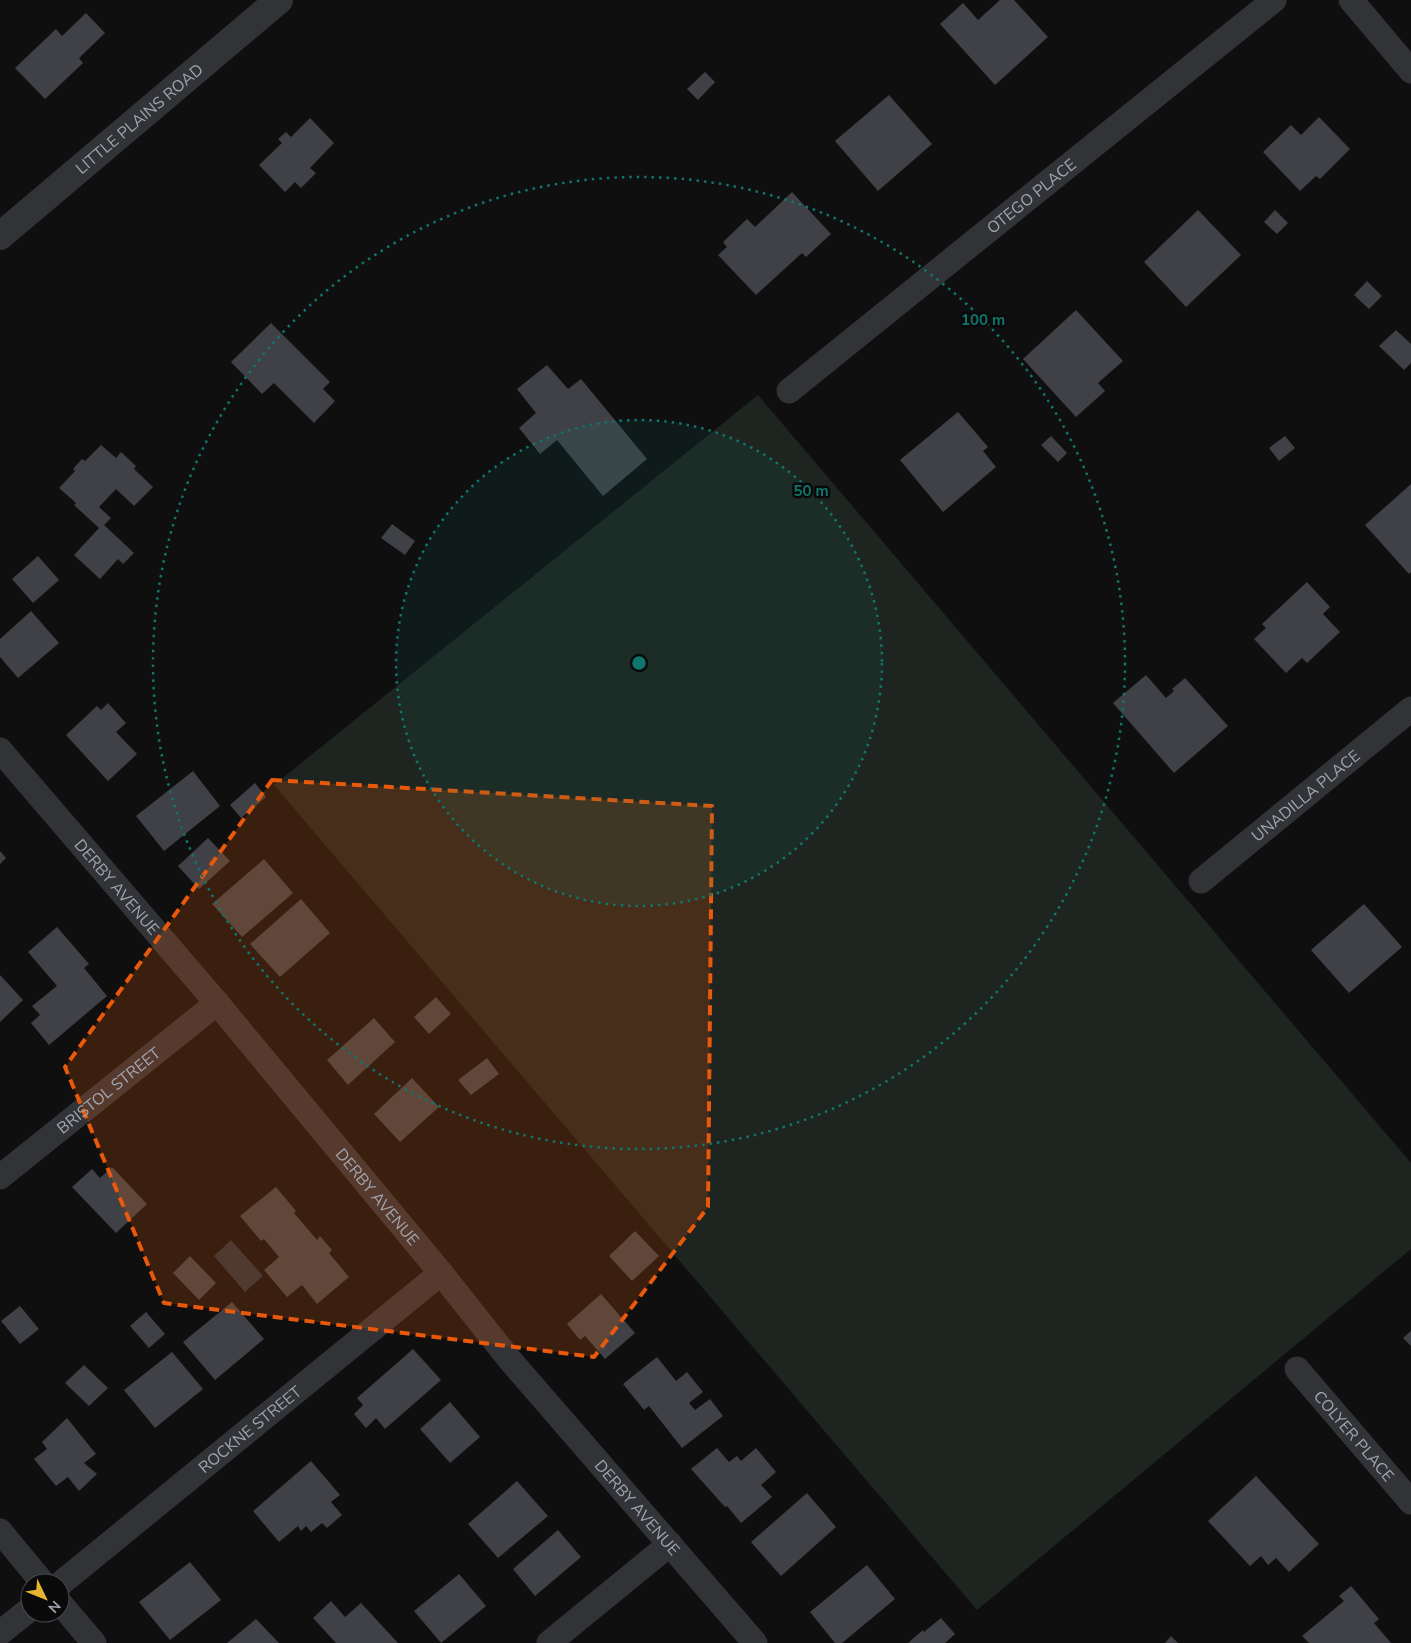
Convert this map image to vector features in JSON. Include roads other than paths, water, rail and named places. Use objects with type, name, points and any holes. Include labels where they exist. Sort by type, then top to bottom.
[{"type":"street","name":"LITTLE PLAINS ROAD","points":[[0,236],[279,0]]},
{"type":"street","name":"OTEGO PLACE","points":[[789,391],[1274,0]]},
{"type":"street","points":[[1351,0],[1411,71]]},
{"type":"street","name":"UNADILLA PLACE","points":[[1201,881],[1411,709]]},
{"type":"street","name":"DERBY AVENUE","points":[[0,750],[216,1003],[441,1273],[510,1360],[755,1643]]},
{"type":"street","name":"BRISTOL STREET","points":[[0,1177],[216,1003]]},
{"type":"street","name":"ROCKNE STREET","points":[[70,1576],[441,1273]]},
{"type":"street","name":"COLYER PLACE","points":[[1297,1369],[1411,1502]]},
{"type":"street","points":[[0,1531],[35,1573]]},
{"type":"street","points":[[549,1643],[670,1544]]},
{"type":"street","points":[[70,1615],[94,1643]]},
{"type":"street","points":[[0,1633],[20,1617]]}]
